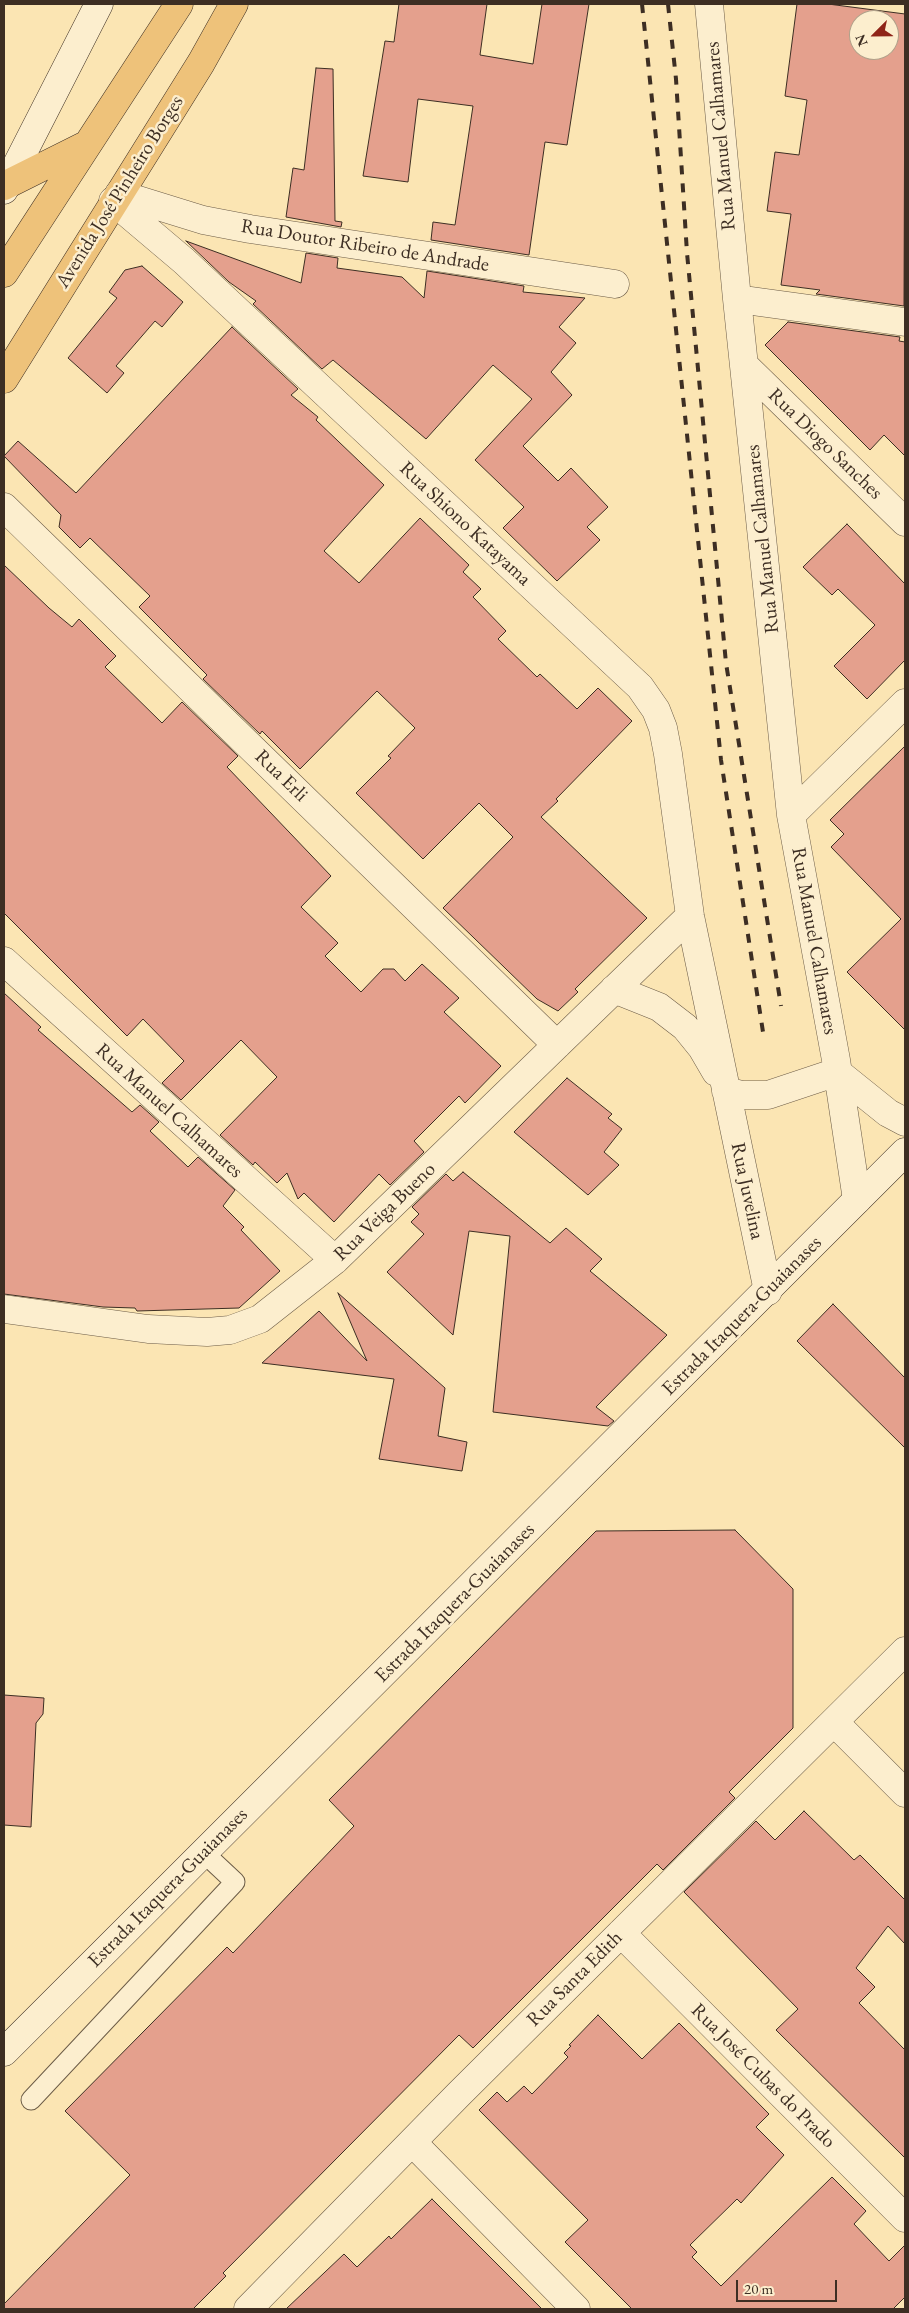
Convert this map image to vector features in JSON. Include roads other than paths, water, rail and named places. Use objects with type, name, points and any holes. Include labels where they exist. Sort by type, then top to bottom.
[{"type":"main road","points":[[4,274],[179,4]]},
{"type":"main road","name":"Avenida José Pinheiro Borges","points":[[4,379],[201,64],[234,4]]},
{"type":"main road","points":[[5,187],[89,144]]},
{"type":"street","points":[[5,187],[99,4]]},
{"type":"street","name":"Rua Manuel Calhamares","points":[[709,4],[737,299],[791,815],[837,1072],[857,1200]]},
{"type":"street","name":"Rua Doutor Ribeiro de Andrade","points":[[116,198],[222,224],[615,284]]},
{"type":"street","name":"Rua Shiono Katayama","points":[[116,198],[640,687],[656,710],[665,736],[690,916]]},
{"type":"street","points":[[737,299],[905,322]]},
{"type":"street","name":"Rua Diogo Sanches","points":[[744,366],[905,522]]},
{"type":"street","name":"Rua Erli","points":[[4,507],[558,1045]]},
{"type":"street","points":[[791,815],[905,703]]},
{"type":"street","name":"Rua Veiga Bueno","points":[[4,1309],[148,1329],[207,1332],[230,1330],[260,1319],[335,1260],[690,916]]},
{"type":"street","name":"Rua Juvelina","points":[[690,916],[768,1291]]},
{"type":"street","name":"Rua Manuel Calhamares","points":[[4,961],[335,1260]]},
{"type":"street","name":"Rua Juvelina","points":[[614,989],[659,1007],[685,1027],[702,1048],[726,1091]]},
{"type":"street","points":[[726,1091],[748,1096],[768,1094],[837,1072],[888,1113],[905,1122]]},
{"type":"street","name":"Estrada Itaquera-Guaianases","points":[[4,2052],[768,1291],[905,1152]]},
{"type":"street","name":"Rua Santa Edith","points":[[248,2309],[412,2142],[905,1651]]},
{"type":"street","points":[[834,1722],[905,1793]]},
{"type":"street","name":"Rua José Cubas do Prado","points":[[622,1933],[905,2218]]},
{"type":"street","points":[[412,2142],[576,2309]]},
{"type":"lane","points":[[31,2100],[235,1882],[204,1852]]},
{"type":"railway","points":[[642,4],[721,760],[763,1032]]},
{"type":"railway","points":[[668,4],[676,79],[687,253],[726,663],[781,1006]]}]
